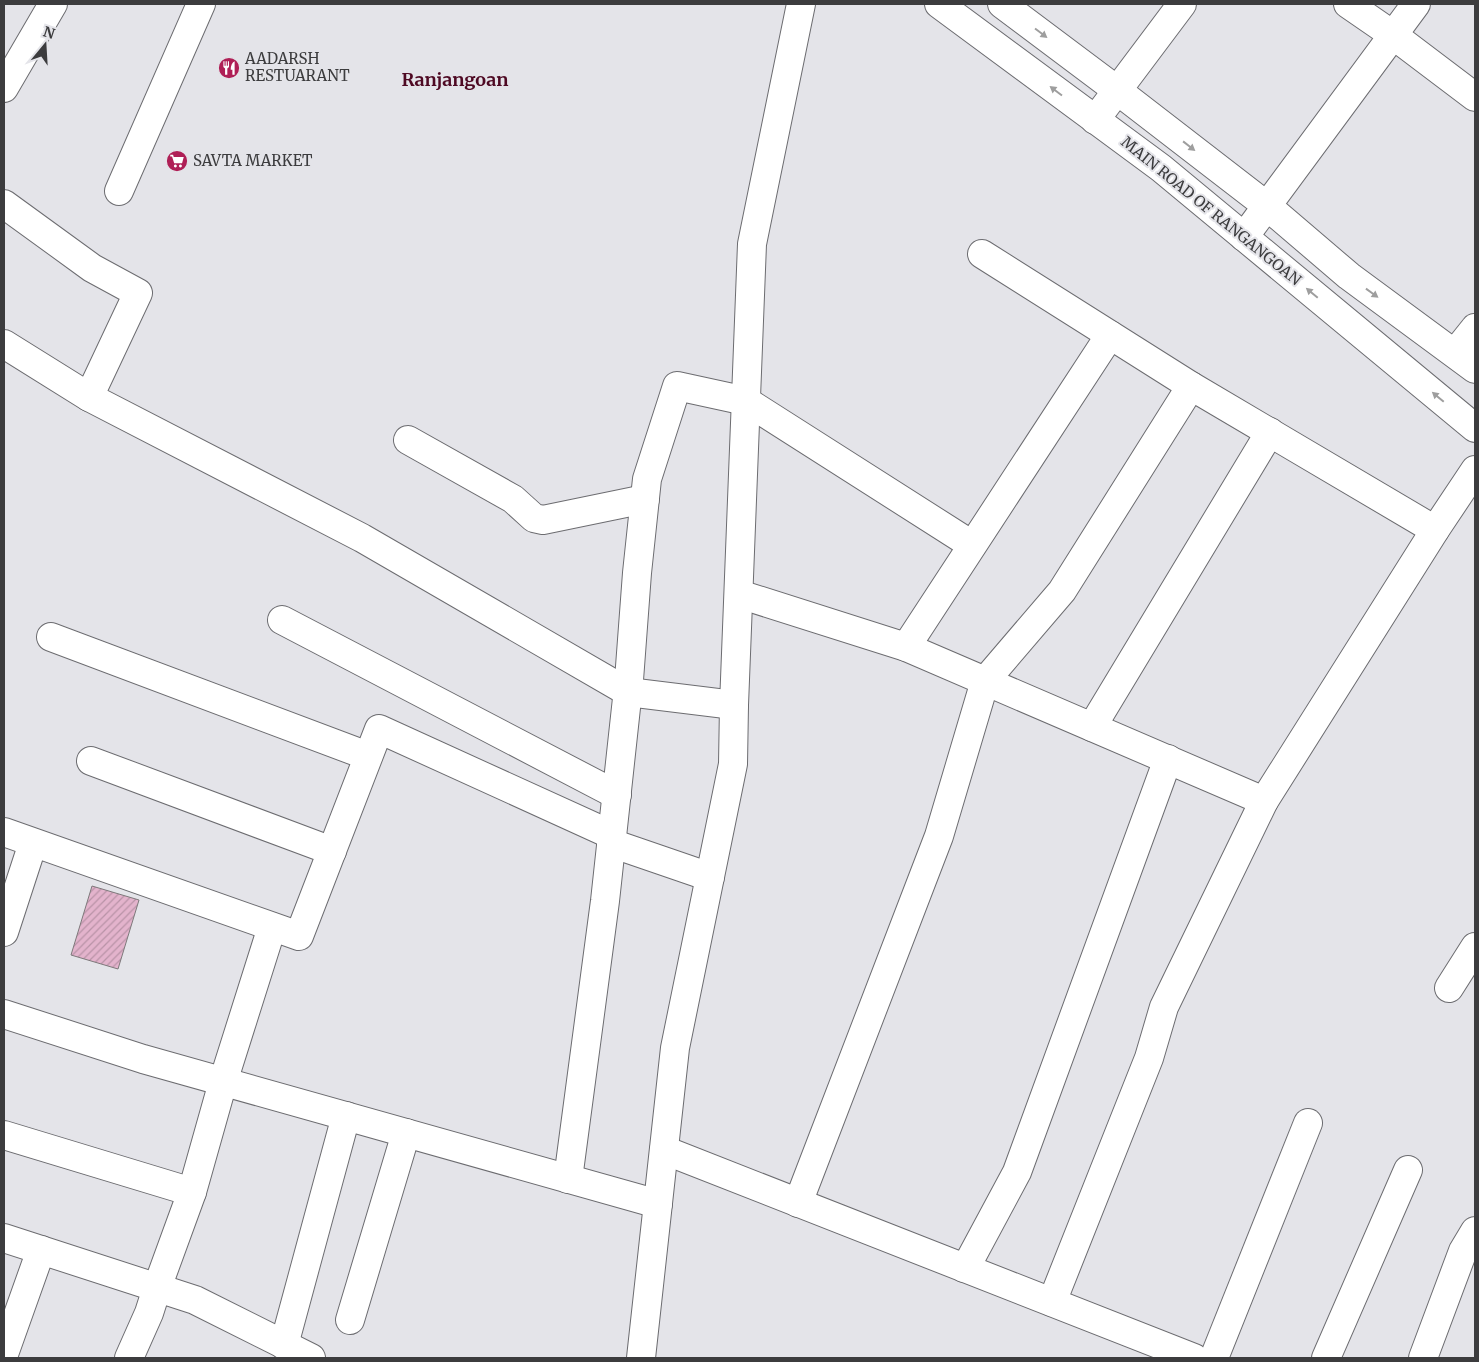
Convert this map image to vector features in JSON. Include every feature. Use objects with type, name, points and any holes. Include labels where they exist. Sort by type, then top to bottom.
[{"type":"street","points":[[4,88],[53,4]]},
{"type":"street","points":[[119,191],[201,4]]},
{"type":"street","points":[[643,1357],[675,1048],[734,764],[734,705],[752,244],[801,4]]},
{"type":"street","name":"MAIN ROAD OF RANGANGOAN","points":[[939,4],[969,13],[1095,120],[1161,168],[1475,428]]},
{"type":"street","points":[[1002,4],[1267,206],[1349,276],[1465,361],[1475,328]]},
{"type":"street","points":[[1095,120],[1182,4]]},
{"type":"street","points":[[1348,4],[1393,35],[1475,97]]},
{"type":"street","points":[[1244,237],[1416,4]]},
{"type":"street","points":[[4,204],[92,268],[138,293],[89,396]]},
{"type":"street","points":[[982,254],[1191,386],[1435,530]]},
{"type":"street","points":[[906,647],[1110,335]]},
{"type":"street","points":[[4,344],[89,396],[362,538],[628,692],[734,705]]},
{"type":"street","points":[[568,1179],[605,901],[617,795],[647,479],[677,386],[746,401],[972,545]]},
{"type":"street","points":[[798,1203],[939,836],[985,681],[1062,591],[1191,386]]},
{"type":"street","points":[[1092,727],[1270,432]]},
{"type":"street","points":[[408,440],[512,499],[534,518],[544,520],[645,499]]},
{"type":"street","points":[[1052,1302],[1150,1058],[1164,1007],[1264,801],[1475,470]]},
{"type":"street","points":[[739,594],[906,647],[1264,801]]},
{"type":"street","points":[[282,620],[617,795]]},
{"type":"street","points":[[51,636],[368,756]]},
{"type":"street","points":[[4,832],[298,936],[379,729],[612,839],[710,877]]},
{"type":"street","points":[[964,1268],[978,1246],[1017,1172],[1168,760]]},
{"type":"street","points":[[91,761],[332,851]]},
{"type":"street","points":[[4,932],[33,843]]},
{"type":"street","points":[[129,1358],[149,1313],[192,1192],[223,1082],[272,927]]},
{"type":"street","points":[[1450,988],[1475,947]]},
{"type":"street","points":[[4,1014],[143,1059],[658,1204]]},
{"type":"street","points":[[284,1345],[346,1116]]},
{"type":"street","points":[[1214,1358],[1308,1123]]},
{"type":"street","points":[[350,1320],[406,1133]]},
{"type":"street","points":[[4,1135],[192,1192]]},
{"type":"street","points":[[664,1150],[1194,1358]]},
{"type":"street","points":[[1326,1358],[1408,1170]]},
{"type":"street","points":[[1423,1358],[1464,1251],[1475,1231]]},
{"type":"street","points":[[4,1238],[195,1300],[311,1358]]},
{"type":"street","points":[[4,1354],[41,1250]]},
{"type":"building","points":[[92,886],[139,900],[118,969],[71,955]]},
{"type":"place","name":"AADARSH RESTUARANT","points":[[229,68]]},
{"type":"place","name":"SAVTA MARKET","points":[[177,161]]},
{"type":"district","name":"Ranjangoan","points":[[455,80]]}]
